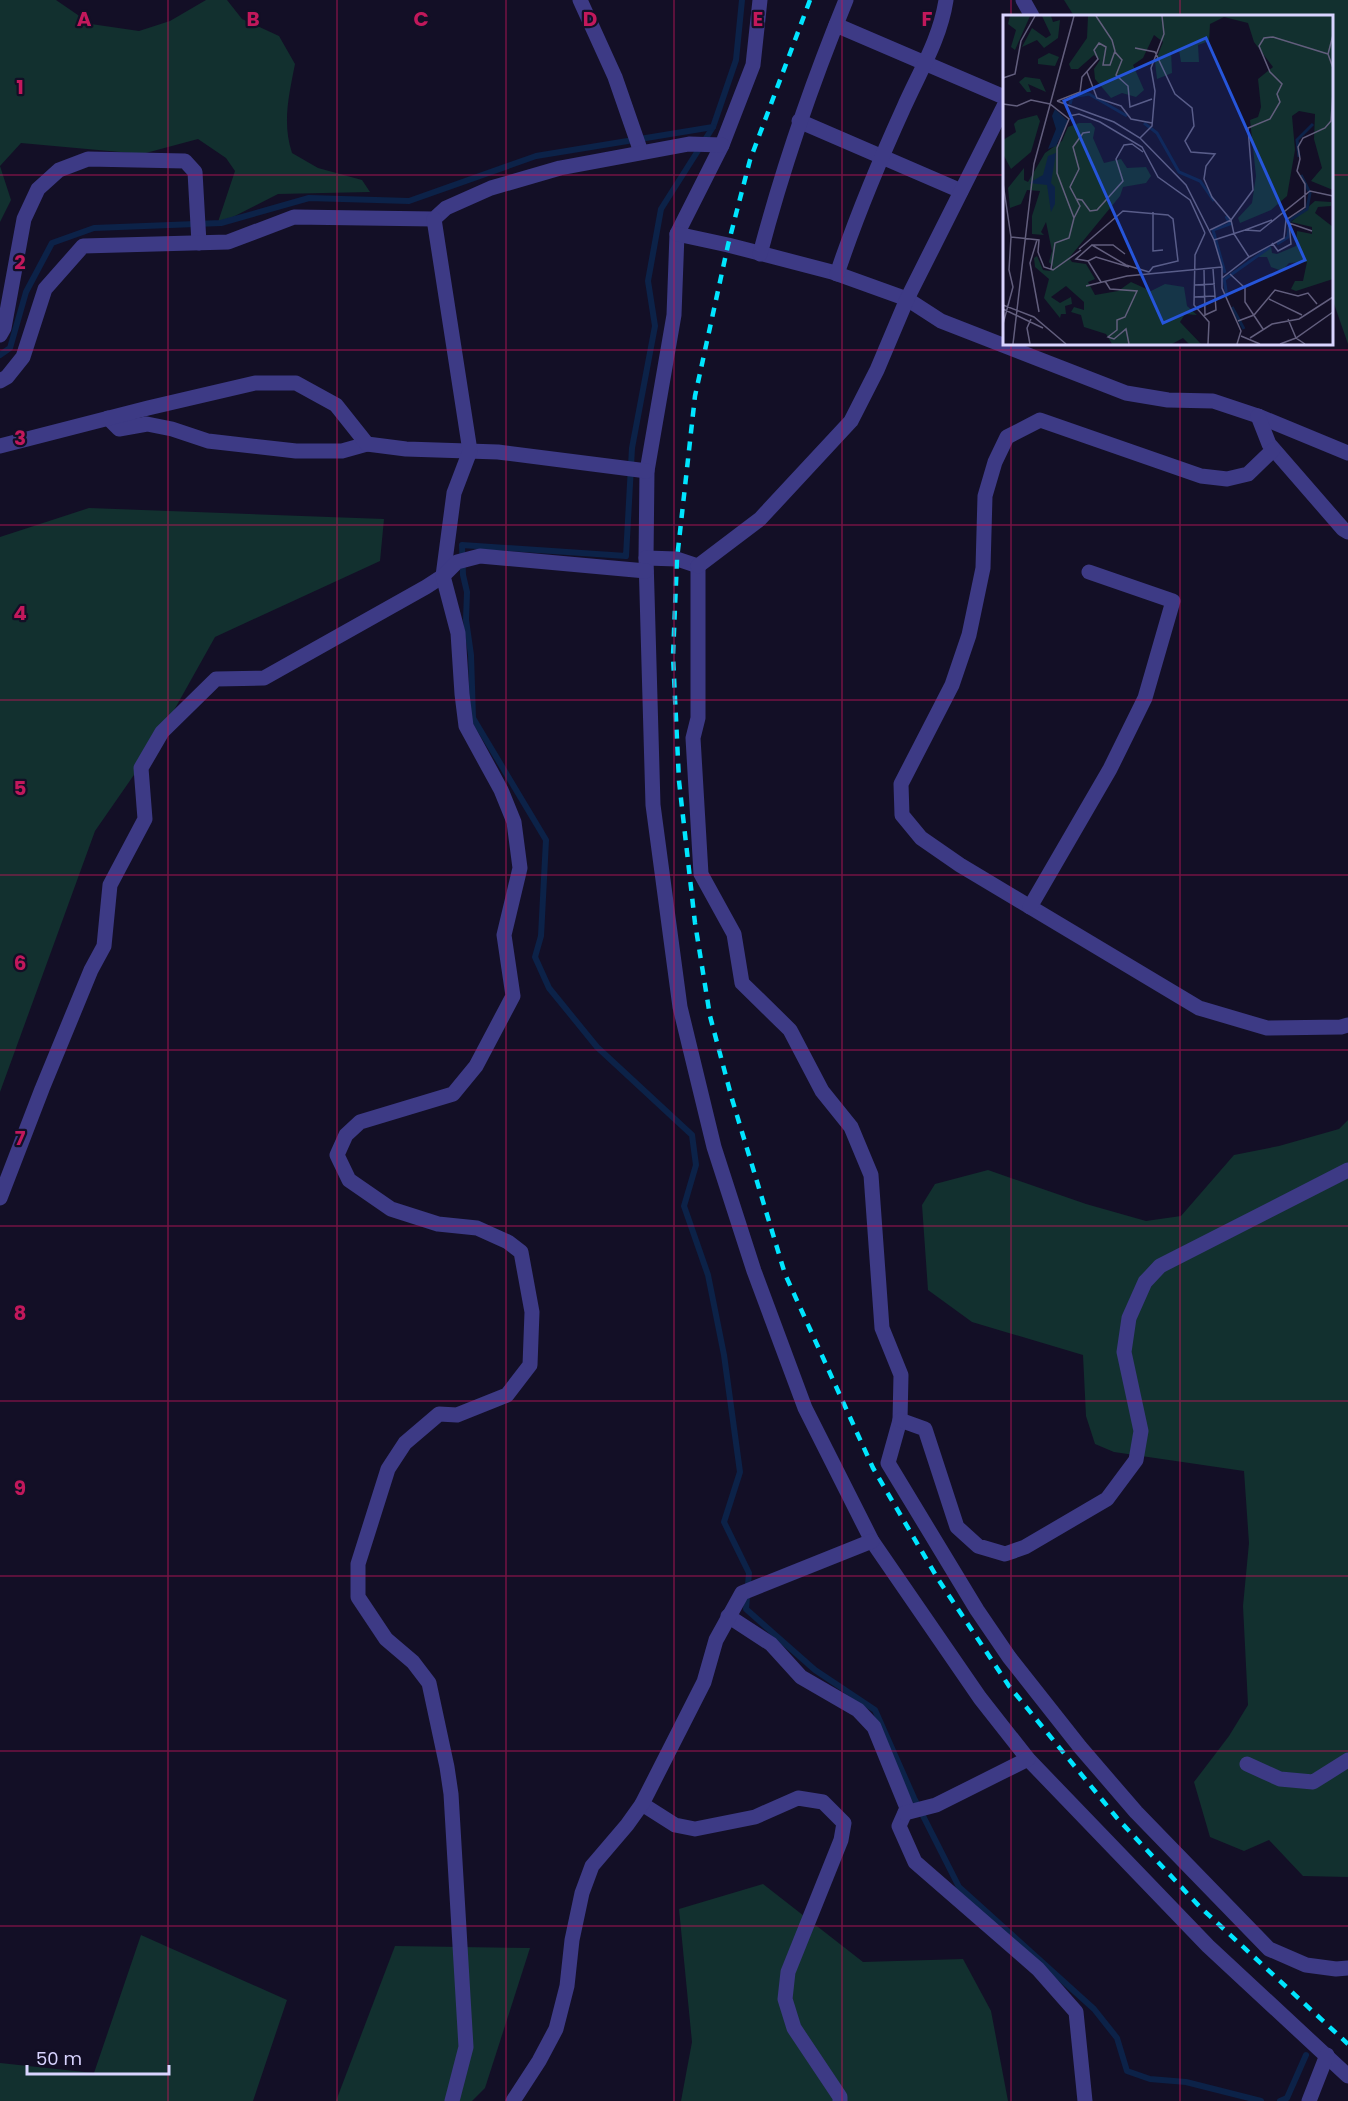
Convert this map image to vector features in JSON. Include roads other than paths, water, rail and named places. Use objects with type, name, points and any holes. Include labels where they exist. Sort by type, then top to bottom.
[{"type":"street","points":[[580,0],[615,77],[641,152]]},
{"type":"street","points":[[760,0],[753,65],[722,145],[677,234],[674,315],[647,471],[646,565],[653,805],[680,1006],[714,1147],[754,1272],[805,1408],[872,1541],[980,1698],[1028,1759],[1208,1946],[1348,2076]]},
{"type":"street","points":[[760,254],[778,186],[799,121],[846,0]]},
{"type":"street","points":[[837,274],[851,232],[882,157],[940,31],[946,0]]},
{"type":"street","points":[[1023,0],[1031,15]]},
{"type":"street","points":[[836,25],[1003,96]]},
{"type":"street","points":[[698,566],[760,519],[850,421],[877,370],[907,299],[1003,110]]},
{"type":"street","points":[[799,121],[962,191]]},
{"type":"street","points":[[0,381],[7,377],[23,357],[45,289],[83,246],[228,242],[294,217],[434,219],[446,208],[491,188],[560,168],[689,144],[722,145]]},
{"type":"street","points":[[0,335],[4,328],[24,219],[38,189],[59,170],[88,159],[185,161],[195,172],[199,243]]},
{"type":"street","points":[[434,219],[470,451],[454,493],[443,576],[458,633],[466,726],[501,790],[514,822],[520,868],[504,935],[513,996],[476,1066],[453,1094],[360,1122],[345,1134],[337,1155],[350,1180],[391,1209],[438,1224],[477,1228],[508,1242],[521,1252],[532,1312],[530,1365],[507,1395],[456,1415],[439,1414],[405,1443],[388,1468],[358,1564],[358,1597],[386,1639],[413,1662],[429,1683],[447,1767],[451,1794],[466,2047],[452,2101]]},
{"type":"street","points":[[677,234],[837,274],[907,299],[941,321],[1126,393],[1168,400],[1213,401],[1258,416],[1348,453]]},
{"type":"street","points":[[0,446],[255,383],[296,383],[336,405],[367,444]]},
{"type":"street","points":[[1258,416],[1273,450],[1348,532]]},
{"type":"street","points":[[108,418],[119,429],[147,424],[172,429],[208,441],[297,452],[342,451],[367,444],[406,449],[498,452],[647,471]]},
{"type":"street","points":[[1273,450],[1248,474],[1227,479],[1201,476],[1040,420],[1007,437],[995,462],[985,496],[983,568],[969,634],[952,685],[901,784],[902,815],[921,838],[960,865],[1199,1008],[1267,1028],[1348,1025]]},
{"type":"street","points":[[0,1198],[91,970],[104,946],[110,885],[144,819],[141,768],[162,732],[216,679],[264,678],[426,587],[443,576],[457,562],[480,556],[646,565],[677,559],[698,566]]},
{"type":"street","points":[[698,566],[698,718],[693,738],[701,874],[734,934],[742,983],[790,1030],[822,1091],[851,1127],[871,1174],[882,1328],[900,1375],[900,1420],[888,1463],[977,1610],[1009,1657],[1080,1747],[1137,1812],[1269,1949],[1306,1965],[1336,1969],[1348,1968]]},
{"type":"street","points":[[1030,907],[1110,769],[1145,698],[1173,601],[1089,572]]},
{"type":"street","points":[[900,1420],[925,1429],[957,1527],[978,1546],[1005,1554],[1025,1547],[1107,1499],[1136,1460],[1141,1431],[1124,1352],[1129,1318],[1145,1282],[1160,1266],[1348,1170]]},
{"type":"street","points":[[513,2101],[539,2061],[556,2028],[567,1986],[572,1940],[582,1893],[592,1866],[642,1804],[704,1682],[716,1640],[742,1593],[872,1541]]},
{"type":"street","points":[[728,1616],[771,1644],[801,1677],[858,1710],[874,1727],[907,1808],[899,1826],[915,1862],[1038,1969],[1076,2012],[1085,2101]]},
{"type":"street","points":[[905,1813],[936,1805],[1028,1759]]},
{"type":"street","points":[[1247,1764],[1280,1779],[1313,1782],[1348,1760]]},
{"type":"street","points":[[642,1804],[675,1825],[695,1829],[756,1817],[798,1798],[823,1802],[844,1823],[841,1839],[788,1972],[785,1999],[794,2028],[840,2097],[840,2101]]},
{"type":"street","points":[[1309,2101],[1327,2055]]},
{"type":"waterway","points":[[742,0],[736,60],[713,127],[661,209],[648,281],[655,326],[632,448],[626,556],[462,545],[463,575],[467,592],[466,620],[471,655],[473,718],[546,840],[541,936],[535,957],[549,988],[597,1047],[692,1135],[696,1165],[684,1206],[708,1275],[724,1355],[740,1472],[724,1522],[749,1573],[746,1609],[815,1670],[875,1710],[914,1798],[959,1887],[1094,2009],[1117,2038],[1127,2071],[1150,2079],[1186,2082],[1261,2101]]},
{"type":"waterway","points":[[0,355],[10,348],[26,292],[52,243],[94,228],[221,223],[309,198],[409,201],[536,156],[713,127]]},
{"type":"waterway","points":[[1280,2101],[1287,2098],[1306,2055]]},
{"type":"railway","points":[[810,0],[750,160],[728,245],[695,396],[677,559],[673,656],[679,781],[695,923],[710,1016],[732,1099],[785,1274],[873,1468],[938,1579],[1009,1686],[1117,1818],[1199,1906],[1348,2044]]}]
